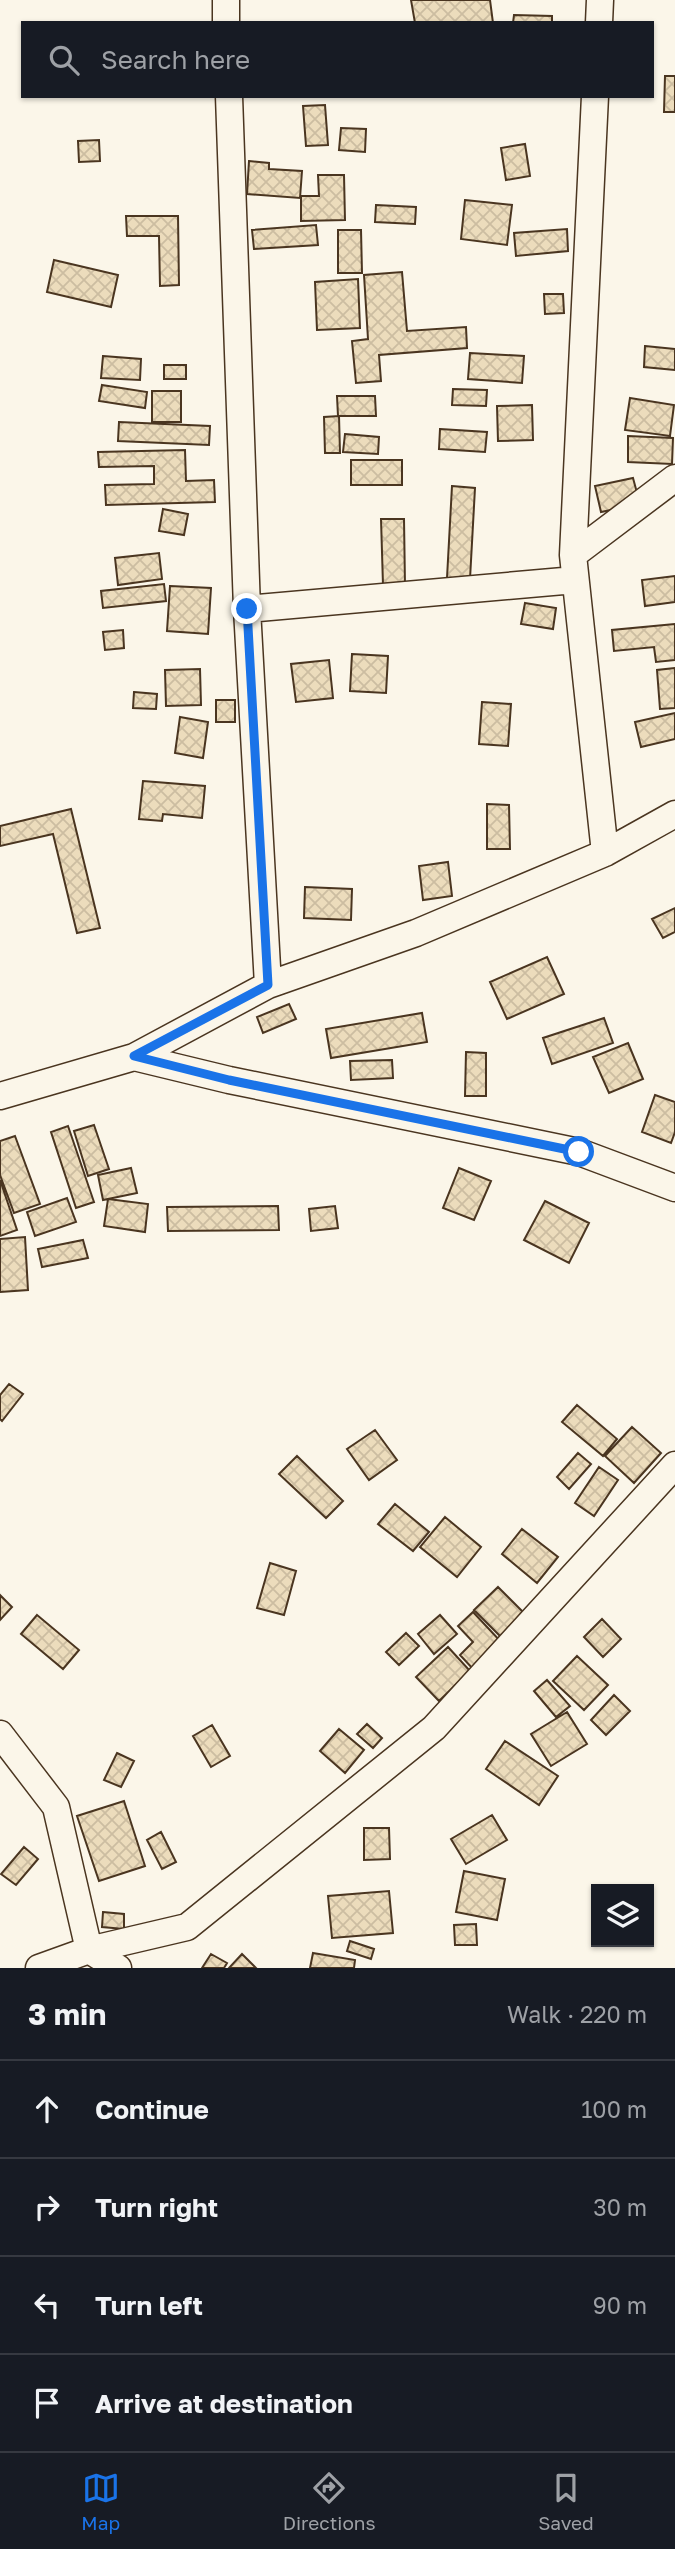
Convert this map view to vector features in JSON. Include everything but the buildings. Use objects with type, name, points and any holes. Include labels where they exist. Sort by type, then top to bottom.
[{"type":"street","points":[[226,0],[226,21]]},
{"type":"street","points":[[599,21],[600,0]]},
{"type":"street","points":[[229,98],[247,609],[268,985]]},
{"type":"street","points":[[596,98],[574,567],[605,853]]},
{"type":"street","points":[[247,609],[574,567],[675,478]]},
{"type":"street","points":[[0,1096],[134,1056],[268,985],[415,933],[605,853],[675,814]]},
{"type":"street","points":[[134,1056],[229,1080],[579,1152],[675,1188]]},
{"type":"street","points":[[39,1968],[89,1950],[187,1927],[434,1728],[675,1465]]},
{"type":"street","points":[[0,1734],[57,1807],[89,1950],[118,1968]]},
{"type":"route","points":[[247,609],[268,985],[134,1056],[229,1080],[579,1152]]}]
